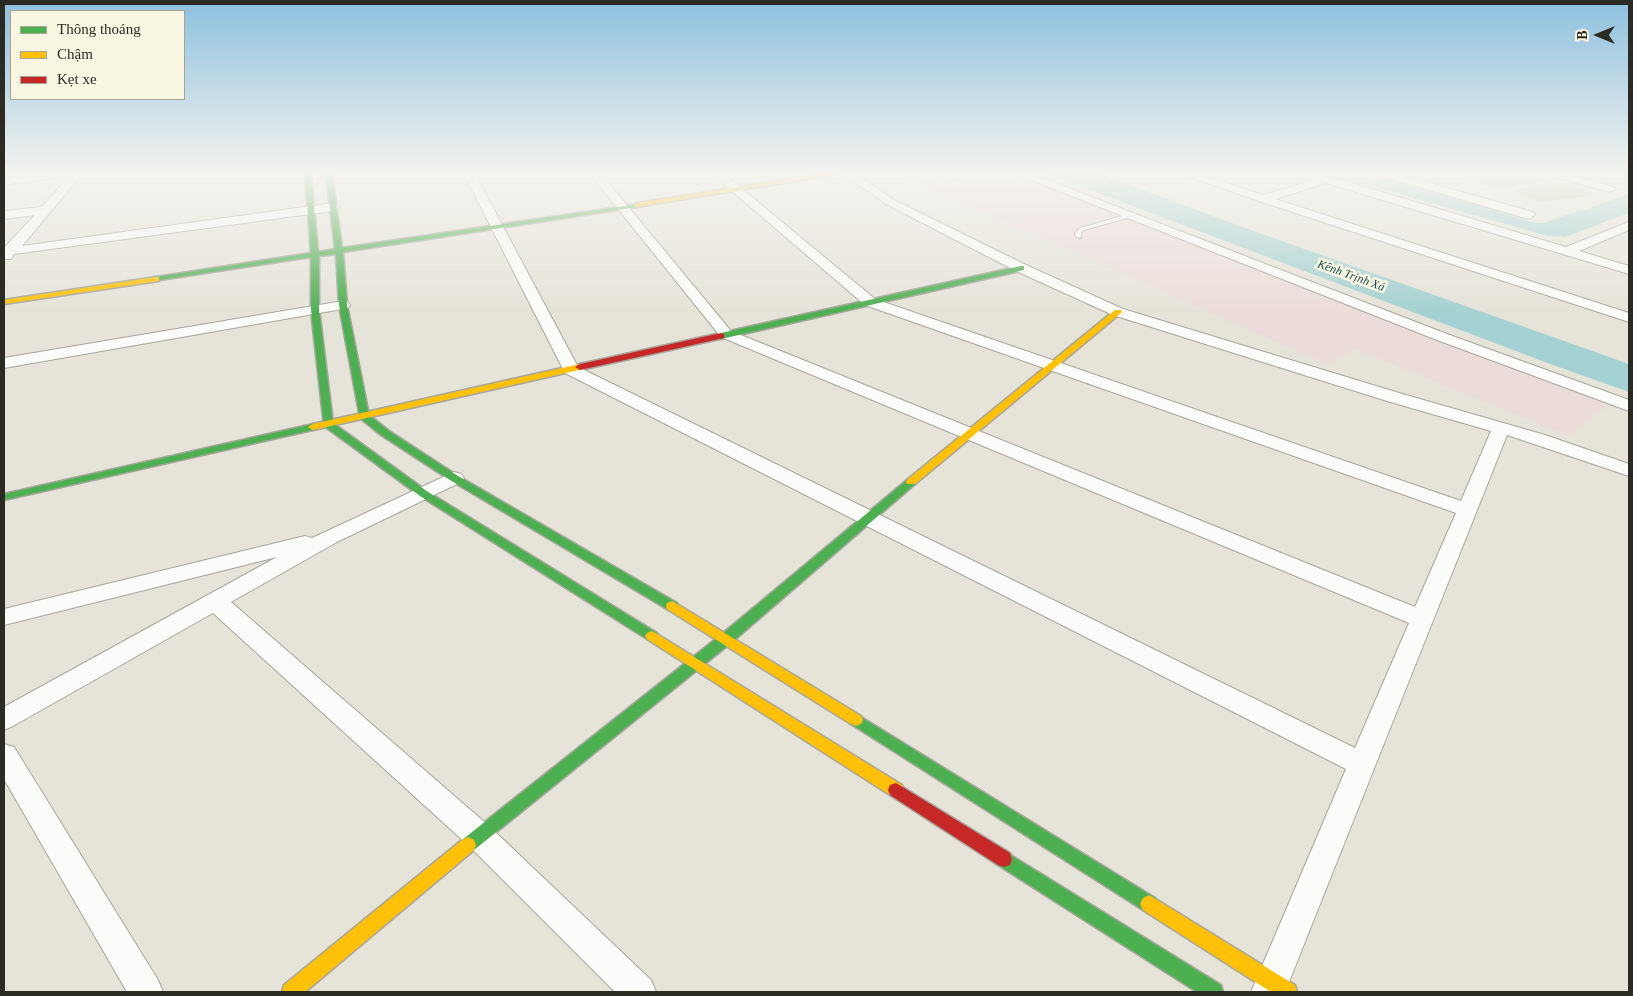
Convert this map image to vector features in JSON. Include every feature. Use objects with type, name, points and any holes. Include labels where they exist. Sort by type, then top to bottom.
[{"type":"street","points":[[6,254],[36,220]]},
{"type":"street","points":[[6,254],[238,220]]},
{"type":"street","points":[[311,220],[316,255],[315,310],[328,424],[424,494],[696,663],[1214,992]]},
{"type":"street","points":[[335,220],[343,305],[364,416],[386,434],[454,478],[728,638],[1276,989],[1362,764],[1501,428]]},
{"type":"street","points":[[492,220],[571,370],[1362,764]]},
{"type":"street","points":[[4,302],[536,220]]},
{"type":"street","points":[[632,220],[726,334],[1422,619]]},
{"type":"street","points":[[772,220],[870,302],[1468,510]]},
{"type":"street","points":[[927,220],[1022,268],[1118,312],[1501,428],[1629,470]]},
{"type":"street","points":[[1141,220],[1442,337],[1629,406]]},
{"type":"street","points":[[1329,220],[1629,318]]},
{"type":"street","points":[[1463,220],[1629,270]]},
{"type":"street","points":[[1567,251],[1629,226]]},
{"type":"street","points":[[4,498],[1022,268]]},
{"type":"street","points":[[4,363],[343,305]]},
{"type":"street","points":[[291,992],[479,836],[728,638],[968,433],[1118,312]]},
{"type":"street","points":[[4,719],[330,537],[424,494],[454,478]]},
{"type":"street","points":[[4,617],[330,537]]},
{"type":"street","points":[[216,602],[479,836],[639,992]]},
{"type":"street","points":[[4,755],[146,992]]},
{"type":"lane","points":[[1079,237],[1078,233],[1082,229],[1113,220]]},
{"type":"shaded area","points":[[1002,220],[1134,220],[1608,405],[1568,436],[1355,349],[1328,365]]},
{"type":"water","name":"Kênh Trịnh Xá","points":[[1171,220],[1225,220],[1629,364],[1629,392]]},
{"type":"water","points":[[1493,220],[1527,220],[1544,223],[1551,220],[1609,220],[1565,237],[1548,236]]},
{"type":"traffic: fast","points":[[312,220],[315,255],[315,310],[328,424],[424,494],[652,636]]},
{"type":"traffic: fast","points":[[335,220],[343,305],[364,416],[385,433],[454,478],[672,606]]},
{"type":"traffic: fast","points":[[156,279],[536,220]]},
{"type":"traffic: fast","points":[[721,336],[1021,268]]},
{"type":"traffic: fast","points":[[4,497],[313,427]]},
{"type":"traffic: fast","points":[[468,845],[727,638],[911,482]]},
{"type":"traffic: fast","points":[[856,720],[1149,904]]},
{"type":"traffic: fast","points":[[1004,859],[1214,992]]},
{"type":"traffic: slow","points":[[4,302],[156,279]]},
{"type":"traffic: slow","points":[[911,482],[1118,312]]},
{"type":"traffic: slow","points":[[313,427],[580,367]]},
{"type":"traffic: slow","points":[[672,606],[856,720]]},
{"type":"traffic: slow","points":[[652,636],[896,790]]},
{"type":"traffic: slow","points":[[291,992],[468,845]]},
{"type":"traffic: slow","points":[[1149,904],[1288,992]]},
{"type":"traffic: jam","points":[[580,367],[721,336]]},
{"type":"traffic: jam","points":[[896,790],[1004,859]]}]
